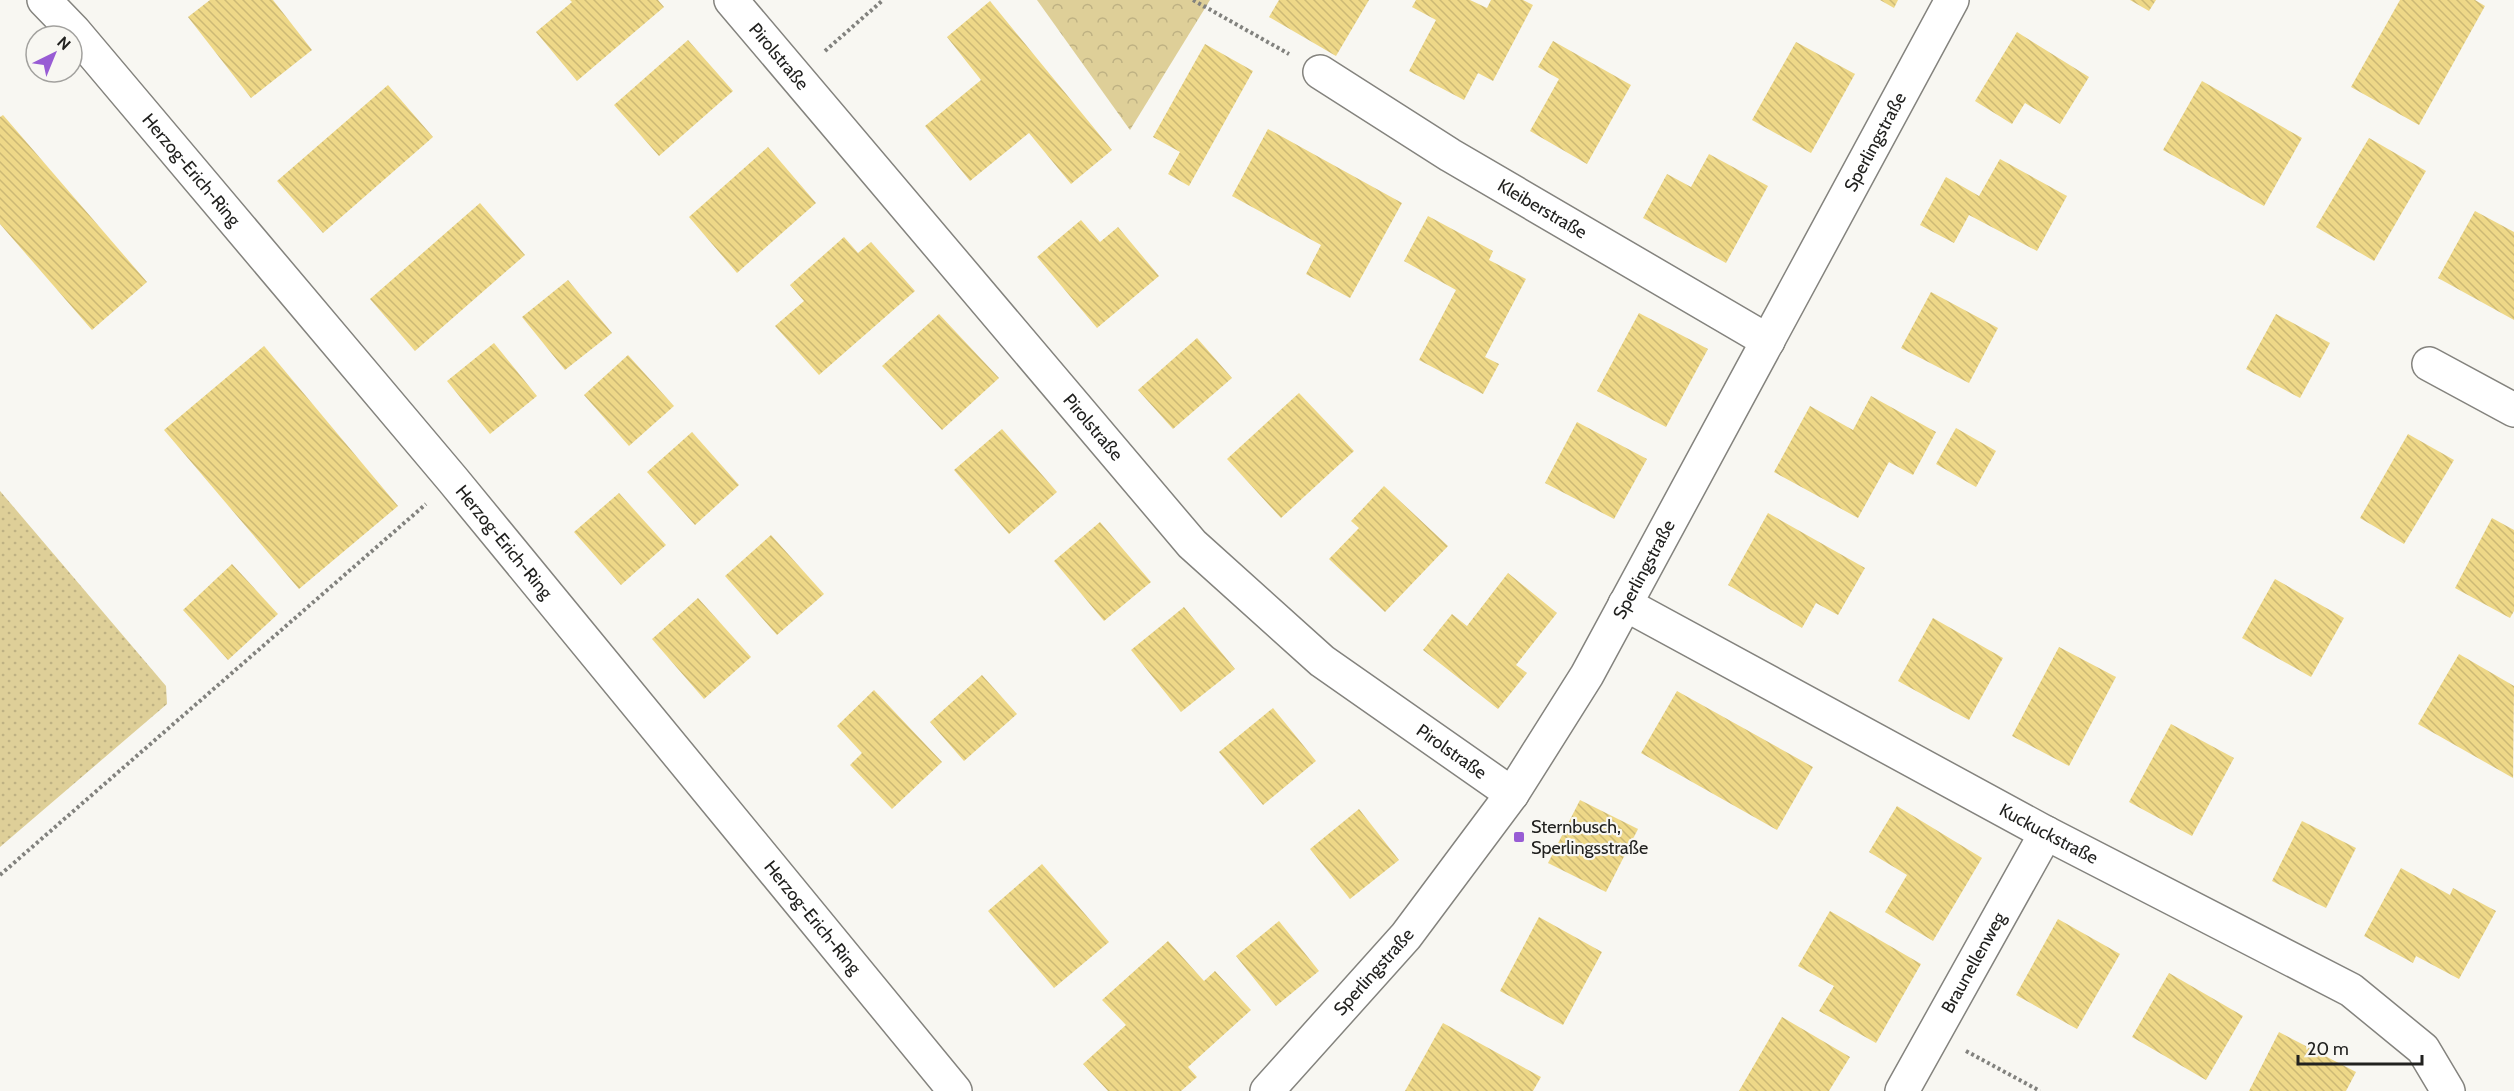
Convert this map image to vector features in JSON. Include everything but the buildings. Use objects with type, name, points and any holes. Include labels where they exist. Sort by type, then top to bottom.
[{"type":"street","name":"Herzog-Erich-Ring","points":[[44,0],[90,49],[453,480],[955,1091]]},
{"type":"street","name":"Pirolstraße","points":[[730,0],[1192,544],[1322,661],[1512,794]]},
{"type":"street","name":"Sperlingstraße","points":[[1267,1091],[1406,936],[1512,794],[1587,675],[1952,0]]},
{"type":"street","name":"Kleiberstraße","points":[[1320,72],[1450,155],[1768,341]]},
{"type":"street","points":[[2429,364],[2514,410]]},
{"type":"street","name":"Kuckuckstraße","points":[[1625,604],[2046,832],[2351,990],[2423,1049],[2448,1091]]},
{"type":"street","name":"Braunellenweg","points":[[1902,1091],[2046,832]]},
{"type":"path","points":[[796,77],[883,0]]},
{"type":"path","points":[[1193,0],[1320,72]]},
{"type":"path","points":[[0,875],[453,480]]},
{"type":"path","points":[[1934,1033],[2040,1091]]},
{"type":"green space","points":[[1037,0],[1210,0],[1130,130]]},
{"type":"green space","points":[[0,491],[166,686],[167,704],[0,847]]},
{"type":"place","name":"Sternbusch, Sperlingsstraße","points":[[1519,837]]}]
